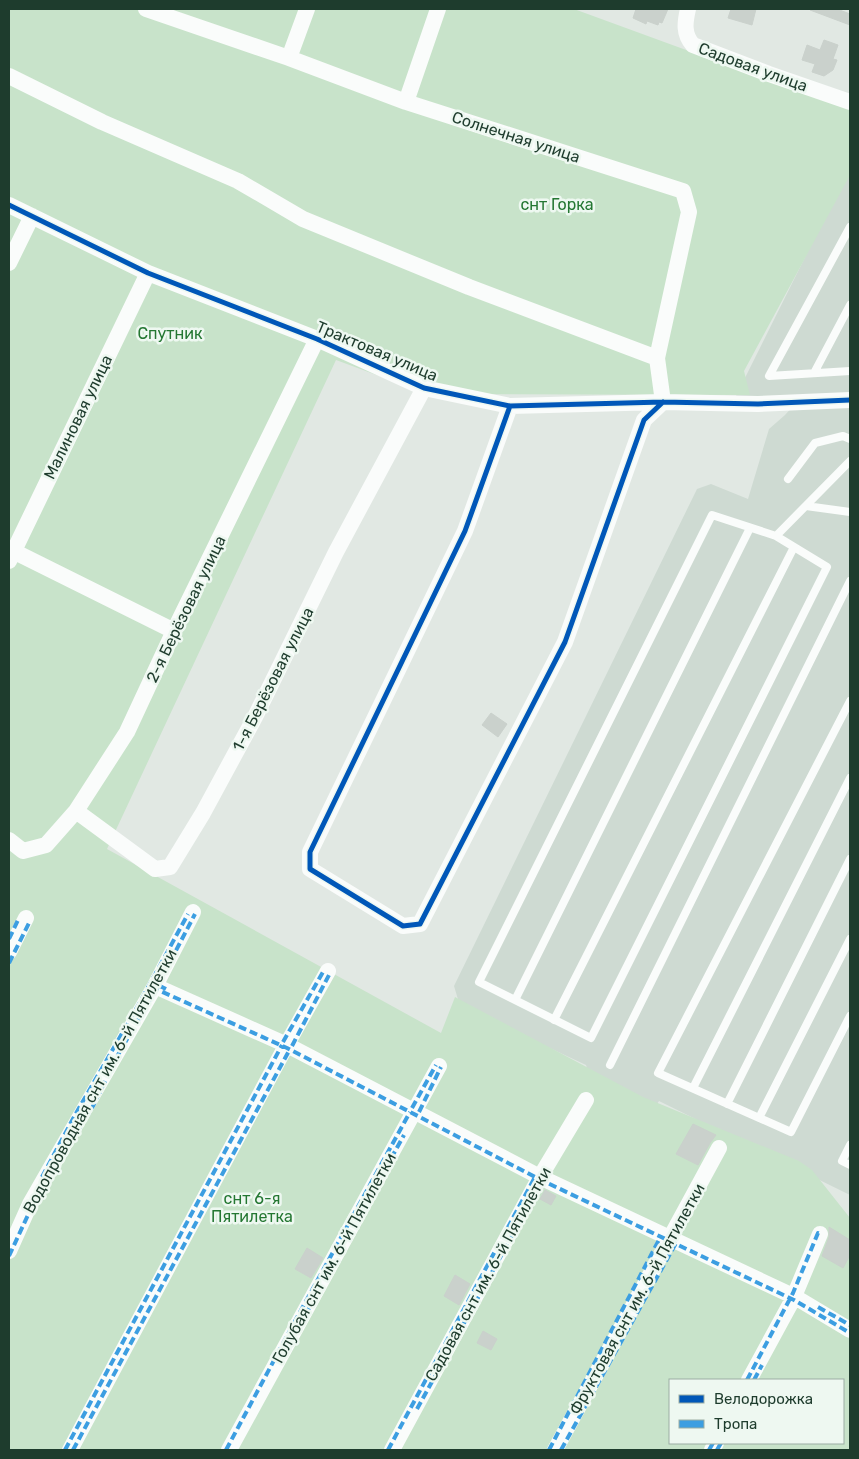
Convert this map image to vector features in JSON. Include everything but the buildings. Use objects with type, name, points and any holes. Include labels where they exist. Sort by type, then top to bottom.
[{"type":"street","name":"Солнечная улица","points":[[146,9],[176,14],[406,102],[684,191],[689,212],[657,358],[664,402]]},
{"type":"street","points":[[289,58],[307,9]]},
{"type":"street","points":[[406,102],[438,9]]},
{"type":"street","name":"Садовая улица","points":[[688,9],[685,27],[690,42],[693,45],[850,102]]},
{"type":"street","points":[[9,76],[102,122],[238,180],[303,219],[469,287],[657,358]]},
{"type":"street","name":"Трактовая улица","points":[[9,205],[148,273],[317,339],[424,388],[510,406],[664,402],[758,404],[850,400]]},
{"type":"street","points":[[9,263],[32,216]]},
{"type":"street","name":"Малиновая улица","points":[[10,554],[148,273]]},
{"type":"street","name":"2-я Берёзовая улица","points":[[9,840],[23,851],[46,845],[76,811],[127,732],[174,631],[317,339]]},
{"type":"street","name":"1-я Берёзовая улица","points":[[76,811],[155,869],[170,867],[203,813],[255,716],[336,552],[424,388]]},
{"type":"street","points":[[510,406],[465,531],[310,852],[310,869],[403,926],[420,924],[565,642],[644,420],[664,402]]},
{"type":"street","points":[[10,554],[174,631]]},
{"type":"street","name":"Водопроводная снт им. 6-й Пятилетки","points":[[9,1251],[30,1204],[154,986],[193,912]]},
{"type":"street","points":[[9,952],[26,918]]},
{"type":"street","points":[[70,1450],[286,1045],[328,971]]},
{"type":"street","points":[[154,986],[286,1045],[540,1177],[795,1297],[850,1330]]},
{"type":"street","name":"Голубая снт им. 6-й Пятилетки","points":[[229,1450],[439,1066]]},
{"type":"street","name":"Садовая снт им. 6-й Пятилетки","points":[[392,1450],[540,1177],[586,1100]]},
{"type":"street","name":"Фруктовая снт им. 6-й Пятилетки","points":[[555,1450],[719,1148]]},
{"type":"street","points":[[751,1379],[792,1299],[795,1297],[820,1234]]},
{"type":"lane","points":[[850,227],[768,376],[850,371]]},
{"type":"lane","points":[[814,373],[850,305]]},
{"type":"lane","points":[[788,479],[815,442],[843,436],[850,439]]},
{"type":"lane","points":[[776,536],[850,460]]},
{"type":"lane","points":[[806,506],[850,512]]},
{"type":"lane","points":[[712,515],[776,536],[827,567],[591,1038],[479,982],[712,515]]},
{"type":"lane","points":[[514,1000],[750,528]]},
{"type":"lane","points":[[554,1020],[794,547]]},
{"type":"lane","points":[[610,1065],[850,582]]},
{"type":"lane","points":[[850,701],[658,1073],[791,1132],[850,1016]]},
{"type":"lane","points":[[693,1088],[850,778]]},
{"type":"lane","points":[[727,1104],[850,859]]},
{"type":"lane","points":[[759,1118],[850,939]]},
{"type":"lane","points":[[850,1145],[842,1161],[850,1164]]},
{"type":"shaded area","points":[[850,167],[850,1195],[659,1101],[655,1107],[592,1084],[586,1065],[460,1006],[454,986],[697,489],[711,484],[748,499],[769,429],[796,403],[732,404]]},
{"type":"green space","points":[[9,9],[574,9],[850,110],[850,175],[744,371],[750,395],[428,394],[336,360],[107,849],[441,1033],[455,997],[643,1097],[799,1161],[812,1170],[850,1218],[850,1450],[9,1450]]},
{"type":"marked path","points":[[42,1177],[188,914]]},
{"type":"marked path","points":[[166,989],[158,985],[195,914]]},
{"type":"marked path","points":[[9,939],[19,918]]},
{"type":"marked path","points":[[9,963],[29,923]]},
{"type":"marked path","points":[[283,1042],[323,972]]},
{"type":"marked path","points":[[292,1046],[329,975]]},
{"type":"marked path","points":[[9,1256],[34,1202],[93,1106],[119,1053],[156,989],[287,1048],[539,1179],[794,1300],[850,1333]]},
{"type":"marked path","points":[[65,1450],[282,1045]]},
{"type":"marked path","points":[[73,1450],[290,1049]]},
{"type":"marked path","points":[[412,1108],[436,1065]]},
{"type":"marked path","points":[[419,1112],[441,1067]]},
{"type":"marked path","points":[[226,1450],[410,1112]]},
{"type":"marked path","points":[[362,1211],[404,1135]]},
{"type":"marked path","points":[[388,1450],[535,1177]]},
{"type":"marked path","points":[[417,1409],[542,1181]]},
{"type":"marked path","points":[[748,1379],[793,1293],[818,1233],[820,1234]]},
{"type":"marked path","points":[[549,1450],[661,1236]]},
{"type":"marked path","points":[[561,1450],[676,1243]]},
{"type":"marked path","points":[[818,1307],[850,1325]]},
{"type":"marked path","points":[[285,1352],[309,1308]]},
{"type":"marked path","points":[[755,1379],[762,1365]]},
{"type":"marked path","points":[[709,1450],[712,1444]]},
{"type":"marked path","points":[[717,1450],[720,1444]]},
{"type":"cycle path","points":[[9,205],[148,273],[317,339],[424,388],[510,406],[663,402],[758,404],[850,400]]},
{"type":"cycle path","points":[[510,406],[465,531],[310,852],[310,869],[403,926],[420,924],[565,642],[644,420],[663,402]]},
{"type":"park label","name":"снт Горка","points":[[557,204]]},
{"type":"park label","name":"Спутник","points":[[170,333]]},
{"type":"park label","name":"снт 6-я Пятилетка","points":[[252,1207]]}]
